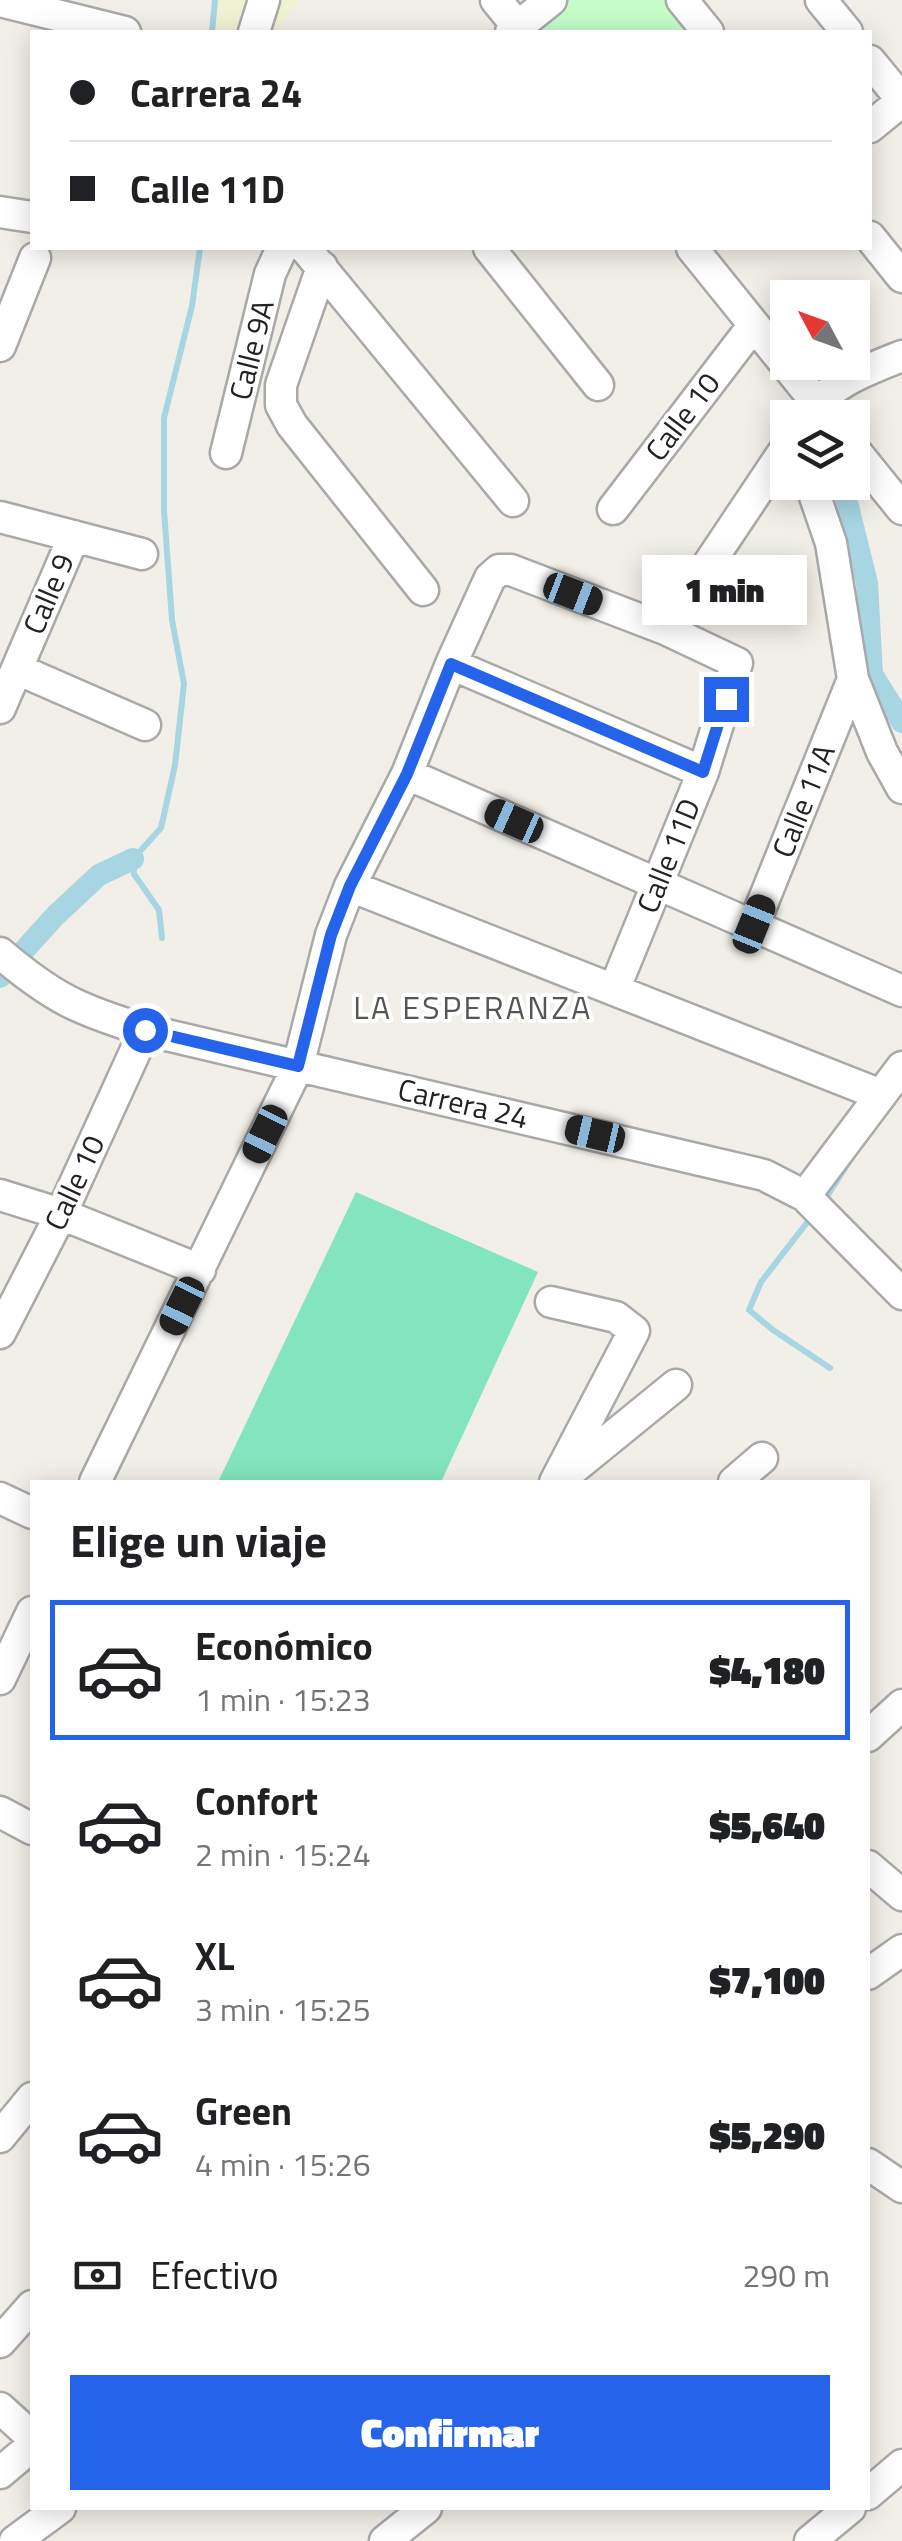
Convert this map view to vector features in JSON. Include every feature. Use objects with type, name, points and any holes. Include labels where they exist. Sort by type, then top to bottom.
[{"type":"street","points":[[255,30],[264,0]]},
{"type":"street","points":[[496,0],[516,30]]},
{"type":"street","points":[[518,30],[551,0]]},
{"type":"street","points":[[682,0],[706,30]]},
{"type":"street","points":[[821,0],[845,30]]},
{"type":"street","points":[[0,1],[111,23]]},
{"type":"street","points":[[872,63],[902,100],[872,125]]},
{"type":"street","points":[[0,212],[30,218]]},
{"type":"street","points":[[872,239],[902,277]]},
{"type":"street","name":"Calle 9A","points":[[226,453],[270,274],[281,250]]},
{"type":"street","points":[[492,250],[598,385]]},
{"type":"street","points":[[706,253],[753,326],[808,400]]},
{"type":"street","points":[[313,257],[512,501]]},
{"type":"street","points":[[313,257],[281,385],[280,404],[292,425],[424,590]]},
{"type":"street","points":[[0,346],[35,258]]},
{"type":"street","name":"Calle 10","points":[[613,508],[753,326]]},
{"type":"street","points":[[829,400],[855,374],[902,356]]},
{"type":"street","points":[[870,466],[899,497]]},
{"type":"street","points":[[97,1480],[298,1066],[331,935],[350,886],[407,774],[490,578],[499,570],[511,570],[666,629],[770,471]]},
{"type":"street","points":[[816,500],[831,543],[854,678],[882,752],[902,788]]},
{"type":"street","points":[[0,517],[142,554]]},
{"type":"street","name":"Calle 9","points":[[0,708],[74,536]]},
{"type":"street","name":"Calle 11D","points":[[614,990],[703,772],[737,662],[666,629]]},
{"type":"street","points":[[451,664],[703,772]]},
{"type":"street","points":[[17,670],[145,725]]},
{"type":"street","name":"Calle 11A","points":[[754,924],[854,678]]},
{"type":"street","points":[[407,774],[902,990]]},
{"type":"street","points":[[350,886],[881,1095]]},
{"type":"street","name":"Carrera 24","points":[[2,954],[36,983],[75,1008],[145,1030],[743,1168],[817,1208],[902,1294]]},
{"type":"street","name":"Calle 10","points":[[0,1333],[61,1214],[145,1030]]},
{"type":"street","points":[[817,1208],[881,1095],[902,1067]]},
{"type":"street","points":[[0,1195],[61,1214],[200,1270]]},
{"type":"street","points":[[552,1302],[616,1317],[634,1331],[557,1480]]},
{"type":"street","points":[[558,1480],[676,1385]]},
{"type":"street","points":[[736,1480],[762,1458]]},
{"type":"street","points":[[0,1498],[30,1512]]},
{"type":"street","points":[[0,1679],[30,1616]]},
{"type":"street","points":[[870,1734],[902,1706]]},
{"type":"street","points":[[0,1812],[30,1828]]},
{"type":"street","points":[[870,1868],[902,1895]]},
{"type":"street","points":[[870,1973],[902,1950]]},
{"type":"street","points":[[0,2137],[30,2100]]},
{"type":"street","points":[[870,2165],[902,2187]]},
{"type":"street","points":[[0,2342],[30,2308]]},
{"type":"street","points":[[0,2408],[30,2435]]},
{"type":"street","points":[[0,2474],[30,2448]]},
{"type":"street","points":[[870,2492],[902,2465]]},
{"type":"street","points":[[15,2541],[57,2510]]},
{"type":"street","points":[[393,2539],[424,2510]]},
{"type":"street","points":[[810,2541],[848,2510]]},
{"type":"green space","points":[[215,0],[300,0],[278,30],[212,30]]},
{"type":"green space","points":[[551,0],[682,0],[706,30],[524,30]]},
{"type":"green space","points":[[356,1192],[538,1272],[442,1480],[219,1480]]},
{"type":"waterway","points":[[212,30],[215,0]]},
{"type":"waterway","points":[[162,938],[159,910],[134,874],[133,859],[161,828],[175,765],[184,684],[172,620],[164,510],[164,418],[192,306],[200,250]]},
{"type":"waterway","points":[[846,500],[867,583],[872,674],[902,722]]},
{"type":"waterway","points":[[0,977],[55,916],[99,875],[133,859]]},
{"type":"waterway","points":[[823,1203],[854,1154]]},
{"type":"waterway","points":[[812,1216],[761,1282],[749,1310],[830,1368]]},
{"type":"district","name":"LA ESPERANZA","points":[[473,1008]]},
{"type":"route","points":[[145,1030],[298,1066],[331,935],[350,886],[407,774],[451,664],[703,772],[726,699]]}]
